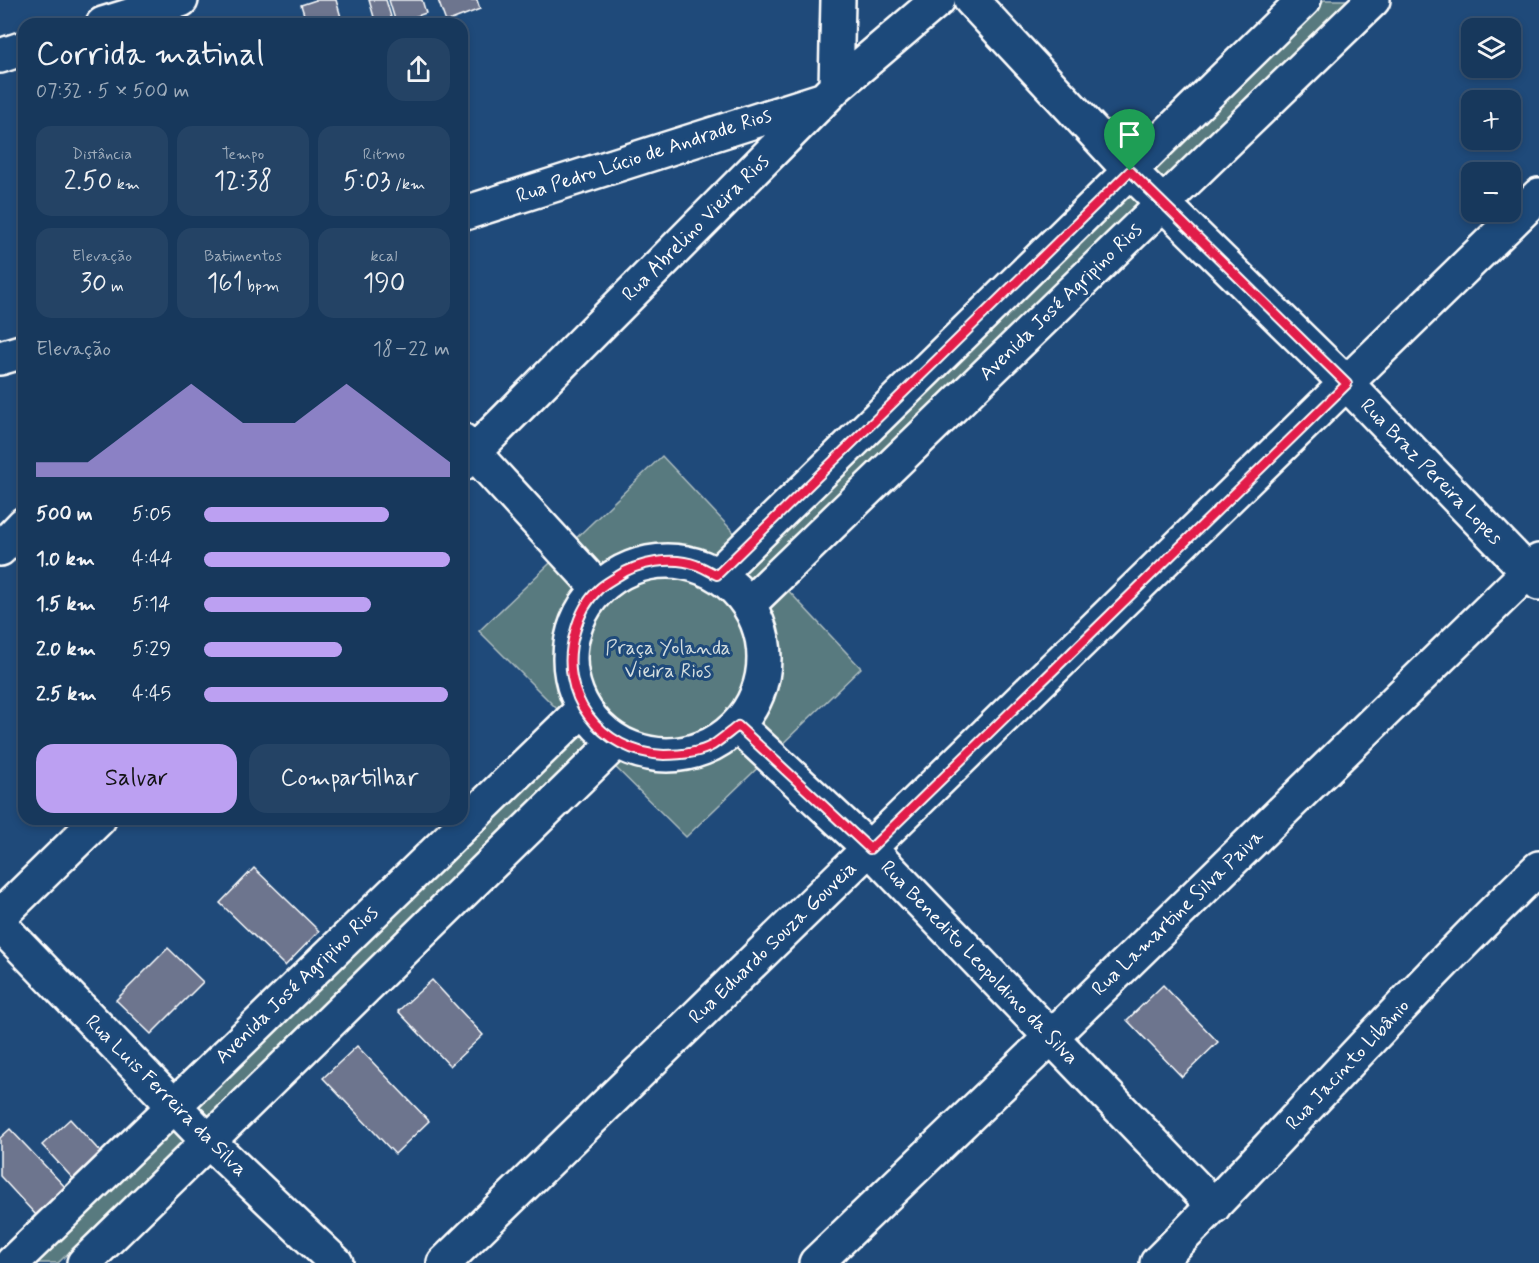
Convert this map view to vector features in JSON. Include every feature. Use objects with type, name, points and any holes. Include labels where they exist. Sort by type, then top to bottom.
[{"type":"street","points":[[122,18],[181,0]]},
{"type":"street","points":[[831,93],[838,0]]},
{"type":"street","name":"Rua Abrelino Vieira Rios","points":[[468,450],[831,93],[938,0]]},
{"type":"street","name":"Rua Braz Pereira Lopes","points":[[971,0],[1162,204],[1535,572]]},
{"type":"street","points":[[717,575],[1304,0]]},
{"type":"street","name":"Avenida José Agripino Rios","points":[[749,604],[1373,0]]},
{"type":"street","points":[[0,56],[18,50]]},
{"type":"street","name":"Rua Pedro Lúcio de Andrade Rios","points":[[468,212],[831,93]]},
{"type":"street","name":"Rua Eduardo Souza Gouveia","points":[[444,1263],[1539,195]]},
{"type":"street","points":[[0,358],[18,353]]},
{"type":"street","points":[[468,454],[599,589]]},
{"type":"street","points":[[0,549],[18,530]]},
{"type":"street","points":[[660,561],[695,564],[717,575],[726,579],[749,604],[762,633],[765,666],[757,698],[738,726],[711,746],[680,755],[646,754],[616,742],[598,727],[583,709],[571,679],[570,646],[579,615],[599,589],[627,569],[660,561]]},
{"type":"street","name":"Rua Lamartine Silva Paiva","points":[[816,1263],[1535,572]]},
{"type":"street","name":"Avenida José Agripino Rios","points":[[468,820],[583,709]]},
{"type":"street","name":"Rua Benedito Leopoldino da Silva","points":[[738,726],[870,849],[1214,1206]]},
{"type":"street","points":[[84,1263],[616,742]]},
{"type":"street","points":[[0,916],[93,825]]},
{"type":"street","name":"Avenida José Agripino Rios","points":[[12,1263],[463,825]]},
{"type":"street","name":"Rua Jacinto Libânio","points":[[1157,1263],[1490,915],[1539,868]]},
{"type":"street","name":"Rua Luis Ferreira da Silva","points":[[0,925],[208,1141],[336,1263]]},
{"type":"green space","name":"Praça Yolanda Vieira Rios","points":[[1324,0],[1350,0],[768,569],[861,668],[686,837],[590,742],[58,1263],[34,1263],[578,730],[479,631],[662,456],[756,556]]},
{"type":"building","points":[[316,0],[336,0],[341,18],[305,18],[301,5]]},
{"type":"building","points":[[369,0],[386,0],[391,18],[374,18]]},
{"type":"building","points":[[389,0],[422,0],[426,13],[411,18],[394,18]]},
{"type":"building","points":[[438,0],[477,0],[480,9],[456,18],[445,18]]},
{"type":"building","points":[[254,868],[319,931],[285,966],[220,903]]},
{"type":"building","points":[[168,948],[203,982],[151,1034],[116,1000]]},
{"type":"building","points":[[432,980],[483,1035],[450,1066],[398,1011]]},
{"type":"building","points":[[1163,985],[1218,1042],[1182,1077],[1127,1020]]},
{"type":"building","points":[[357,1046],[429,1121],[395,1154],[323,1078]]},
{"type":"building","points":[[70,1119],[105,1157],[77,1183],[42,1145]]},
{"type":"building","points":[[10,1129],[66,1188],[36,1215],[0,1176],[0,1138]]},
{"type":"route","points":[[1130,171],[1347,384],[870,849],[738,726],[711,746],[680,755],[646,754],[616,742],[598,727],[583,709],[571,679],[570,646],[579,615],[599,589],[627,569],[660,561],[695,564],[717,575],[1130,171]]}]
